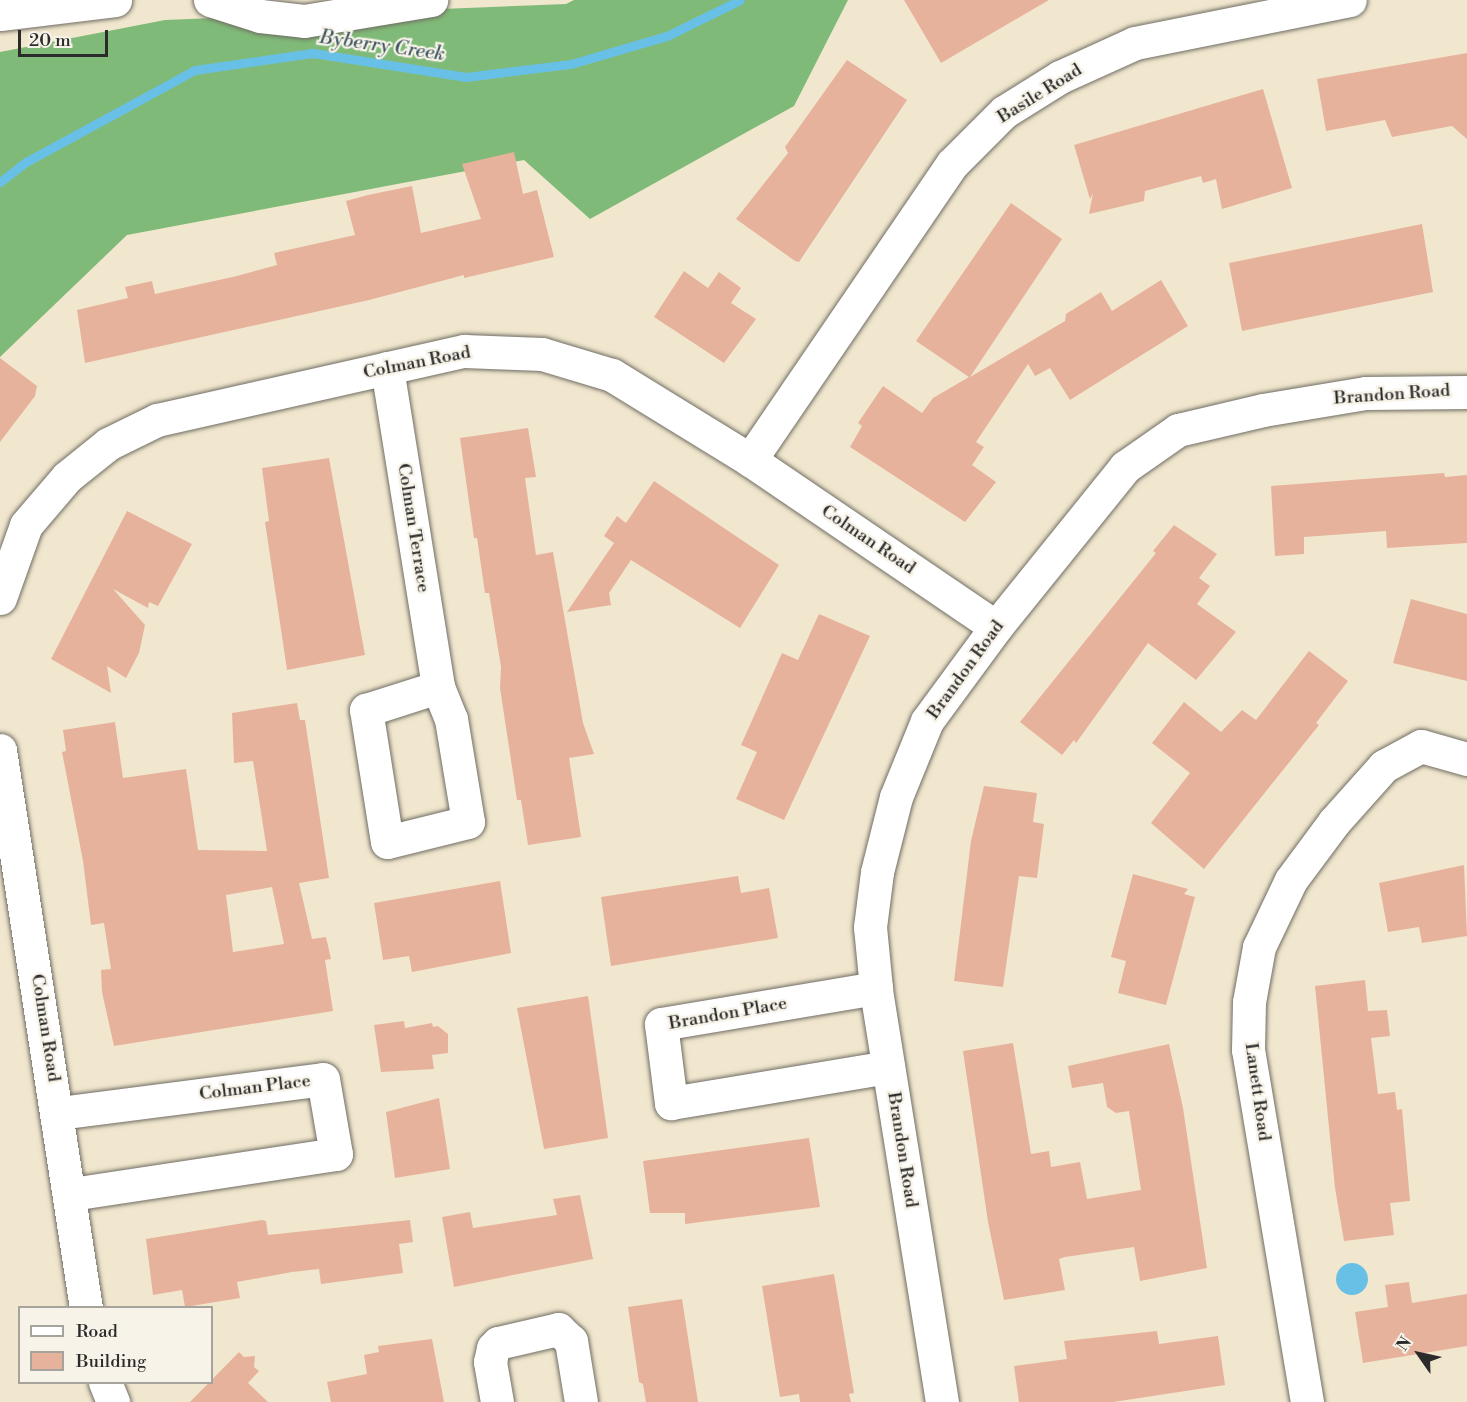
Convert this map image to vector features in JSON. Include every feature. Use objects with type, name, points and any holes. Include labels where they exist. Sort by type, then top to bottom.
[{"type":"street","points":[[0,14],[115,0]]},
{"type":"street","points":[[210,0],[260,16],[304,21],[431,0]]},
{"type":"street","name":"Basile Road","points":[[750,460],[952,164],[1004,112],[1060,77],[1135,43],[1350,0]]},
{"type":"street","name":"Colman Road","points":[[0,598],[26,525],[67,477],[108,444],[157,420],[464,351],[542,354],[612,375],[750,460],[996,627]]},
{"type":"street","name":"Colman Terrace","points":[[387,368],[438,687],[450,719],[468,822],[387,842],[366,710],[438,687]]},
{"type":"street","name":"Brandon Road","points":[[942,1402],[876,988],[870,927],[877,873],[896,797],[927,721],[996,627],[1125,467],[1178,430],[1263,410],[1366,393],[1467,392]]},
{"type":"street","name":"Lanett Road","points":[[1307,1402],[1248,1050],[1249,1002],[1259,947],[1291,880],[1334,822],[1384,766],[1420,746],[1467,759]]},
{"type":"street","name":"Colman Road","points":[[0,750],[59,1113],[87,1306]]},
{"type":"street","name":"Brandon Place","points":[[876,988],[661,1024],[671,1103],[888,1067]]},
{"type":"street","name":"Colman Place","points":[[59,1113],[322,1079],[336,1154],[70,1194]]},
{"type":"street","points":[[497,1402],[490,1362],[493,1347],[498,1343],[558,1329],[572,1341],[581,1402]]},
{"type":"street","points":[[105,1384],[113,1402]]},
{"type":"green space","points":[[574,0],[848,0],[794,106],[590,219],[524,160],[127,235],[0,357],[0,52],[165,20],[566,4]]},
{"type":"water","points":[[1352,1263],[1363,1268],[1368,1279],[1363,1290],[1352,1295],[1341,1290],[1336,1279],[1341,1268]]},
{"type":"building","points":[[904,0],[1049,0],[941,63]]},
{"type":"building","points":[[1467,53],[1467,139],[1452,126],[1392,137],[1385,120],[1326,131],[1317,79]]},
{"type":"building","points":[[847,60],[907,100],[799,262],[736,219],[788,153],[785,147]]},
{"type":"building","points":[[1263,89],[1292,188],[1222,209],[1216,179],[1203,183],[1201,176],[1145,191],[1144,201],[1089,214],[1093,193],[1090,199],[1074,145]]},
{"type":"building","points":[[514,152],[523,194],[537,190],[554,257],[464,278],[464,275],[369,300],[85,363],[77,310],[128,298],[125,287],[152,281],[155,294],[237,276],[277,265],[274,253],[355,235],[346,201],[368,195],[412,186],[421,233],[481,219],[462,164]]},
{"type":"building","points":[[1011,203],[1062,239],[970,377],[1065,321],[1066,314],[1101,292],[1112,311],[1161,280],[1188,326],[1070,400],[1050,368],[1035,376],[1028,364],[976,442],[984,447],[972,465],[996,482],[965,522],[850,447],[862,426],[858,423],[883,386],[922,413],[933,398],[969,377],[916,341]]},
{"type":"building","points":[[1422,224],[1433,292],[1242,331],[1229,263]]},
{"type":"building","points":[[684,271],[708,288],[719,272],[741,288],[731,303],[756,319],[724,363],[654,317]]},
{"type":"building","points":[[0,358],[37,386],[35,396],[0,442]]},
{"type":"building","points":[[528,428],[536,477],[525,478],[536,555],[553,552],[583,723],[594,754],[569,758],[581,837],[528,845],[521,800],[517,800],[500,688],[501,667],[489,593],[485,593],[477,538],[474,538],[460,438]]},
{"type":"building","points":[[329,458],[365,655],[287,670],[265,522],[269,521],[262,468]]},
{"type":"building","points":[[1444,473],[1445,477],[1467,475],[1467,543],[1387,548],[1386,531],[1304,537],[1304,554],[1275,556],[1271,486]]},
{"type":"building","points":[[654,481],[779,565],[740,628],[631,560],[609,593],[611,605],[567,612],[614,543],[604,536],[617,516],[626,523]]},
{"type":"building","points":[[127,511],[192,544],[158,606],[149,602],[148,608],[113,589],[145,625],[139,653],[126,678],[107,666],[111,693],[51,659]]},
{"type":"building","points":[[1174,525],[1217,554],[1199,578],[1210,586],[1197,604],[1236,632],[1196,680],[1148,643],[1076,743],[1074,740],[1062,755],[1020,722],[1156,553],[1153,551]]},
{"type":"building","points":[[1411,599],[1467,614],[1467,681],[1393,663]]},
{"type":"building","points":[[819,614],[870,636],[784,820],[736,799],[757,752],[741,745],[782,653],[798,660]]},
{"type":"building","points":[[1309,651],[1348,681],[1316,723],[1319,725],[1204,869],[1151,823],[1190,773],[1152,743],[1184,702],[1221,732],[1242,710],[1256,720]]},
{"type":"building","points":[[297,703],[300,720],[305,720],[329,878],[299,883],[312,939],[326,937],[331,959],[325,960],[333,1011],[114,1046],[102,992],[101,970],[111,969],[104,923],[91,925],[83,861],[62,752],[66,751],[63,730],[115,722],[123,778],[186,769],[198,850],[267,851],[253,761],[234,763],[232,713]],"holes":[[[272,887],[284,944],[233,952],[226,895]]]},
{"type":"building","points":[[984,786],[1037,793],[1033,822],[1044,824],[1037,878],[1019,876],[1003,987],[954,981],[971,841]]},
{"type":"building","points":[[1464,865],[1467,936],[1422,943],[1419,927],[1388,932],[1379,883]]},
{"type":"building","points":[[1133,874],[1188,889],[1184,894],[1195,897],[1166,1005],[1118,993],[1126,961],[1111,957]]},
{"type":"building","points":[[738,876],[741,893],[769,888],[778,938],[611,966],[601,897]]},
{"type":"building","points":[[500,881],[511,953],[412,972],[409,956],[383,960],[374,903]]},
{"type":"building","points":[[1365,980],[1368,1011],[1387,1010],[1390,1036],[1371,1038],[1378,1094],[1395,1092],[1397,1110],[1402,1109],[1410,1201],[1390,1203],[1394,1235],[1344,1241],[1335,1188],[1315,986]]},
{"type":"building","points":[[588,996],[608,1138],[544,1149],[517,1008]]},
{"type":"building","points":[[404,1021],[405,1028],[432,1023],[433,1027],[438,1026],[448,1034],[448,1053],[432,1055],[434,1069],[381,1072],[374,1025]]},
{"type":"building","points":[[1013,1043],[1031,1154],[1049,1151],[1051,1167],[1080,1162],[1087,1199],[1141,1190],[1129,1111],[1116,1113],[1107,1107],[1103,1083],[1072,1088],[1068,1066],[1169,1044],[1183,1108],[1207,1268],[1140,1281],[1134,1247],[1065,1257],[1059,1259],[1065,1290],[1004,1300],[988,1222],[963,1051]]},
{"type":"building","points":[[439,1098],[450,1169],[395,1178],[386,1112]]},
{"type":"building","points":[[809,1138],[820,1207],[685,1224],[685,1213],[650,1213],[643,1161]]},
{"type":"building","points":[[580,1195],[593,1259],[454,1287],[442,1217],[470,1212],[473,1228],[557,1215],[553,1199]]},
{"type":"building","points":[[262,1220],[266,1221],[268,1235],[410,1220],[413,1242],[399,1244],[403,1273],[321,1284],[319,1269],[292,1272],[237,1282],[240,1298],[185,1306],[182,1290],[153,1295],[146,1239]]},
{"type":"building","points":[[834,1274],[854,1393],[849,1394],[851,1402],[800,1402],[799,1394],[780,1397],[762,1286]]},
{"type":"building","points":[[1409,1282],[1412,1303],[1467,1294],[1467,1346],[1363,1363],[1355,1312],[1388,1307],[1385,1285]]},
{"type":"building","points":[[682,1299],[698,1402],[646,1402],[643,1384],[639,1382],[628,1307]]},
{"type":"building","points":[[1157,1331],[1159,1344],[1218,1336],[1225,1385],[1113,1402],[1019,1402],[1014,1366],[1067,1359],[1064,1341]]},
{"type":"building","points":[[432,1339],[444,1402],[331,1402],[327,1382],[367,1374],[364,1355],[379,1352],[378,1346]]},
{"type":"building","points":[[239,1352],[244,1357],[255,1356],[254,1367],[259,1371],[248,1383],[268,1402],[190,1402],[208,1384],[213,1384],[213,1379]]},
{"type":"waterway","name":"Byberry Creek","points":[[0,182],[26,162],[195,70],[313,53],[466,77],[571,64],[667,36],[740,0]]}]
